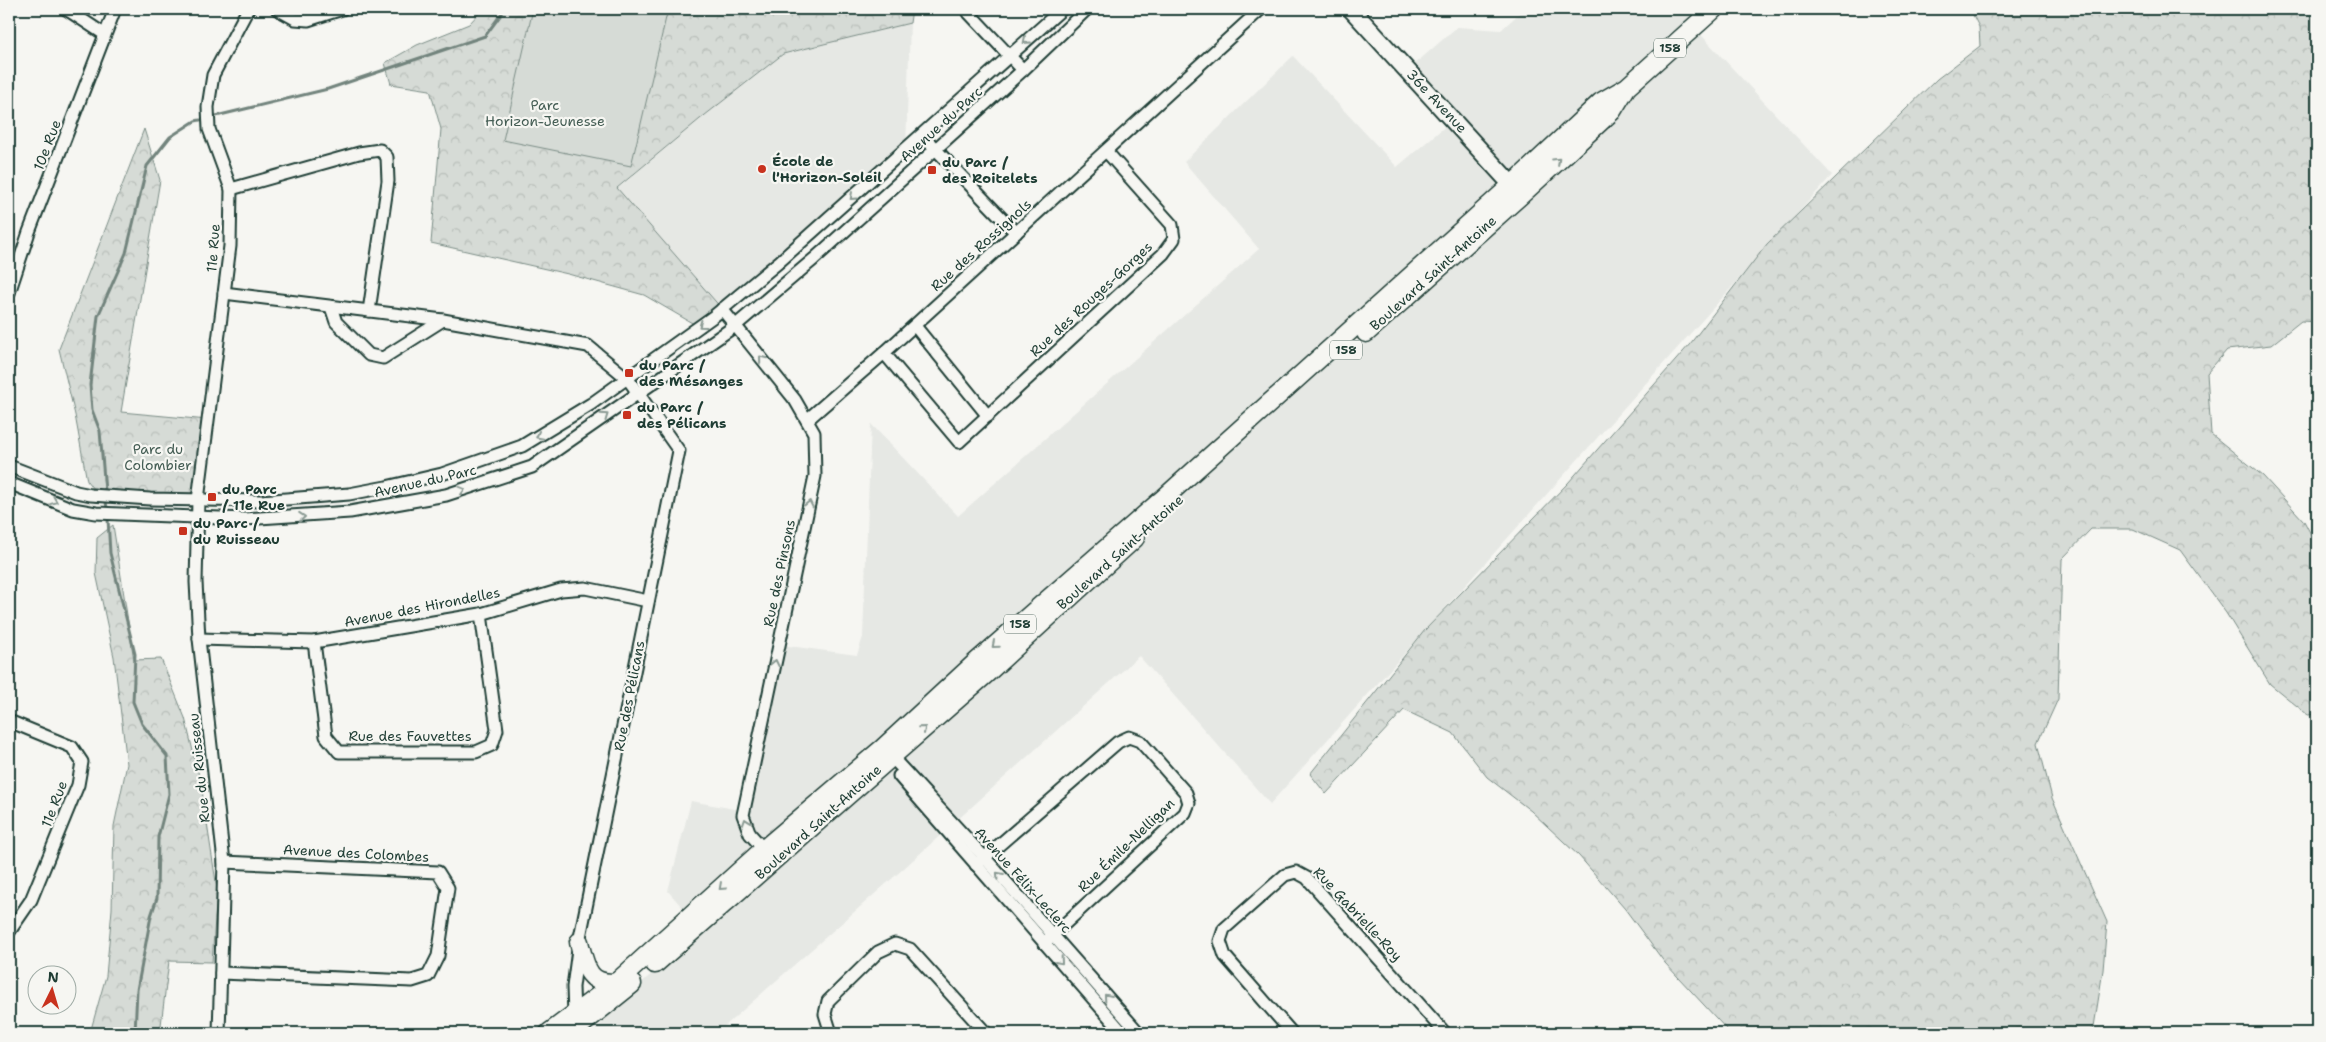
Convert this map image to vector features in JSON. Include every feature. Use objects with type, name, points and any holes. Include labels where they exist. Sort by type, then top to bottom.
[{"type":"main road","name":"Boulevard Saint-Antoine","points":[[617,982],[885,755],[1517,190],[1612,110],[1627,87],[1714,9]]},
{"type":"main road","name":"Boulevard Saint-Antoine","points":[[575,1027],[604,1009],[769,855]]},
{"type":"main road","points":[[579,942],[586,967],[595,978],[605,984],[617,982]]},
{"type":"main road","name":"158","points":[[549,1033],[575,1027],[617,982]]},
{"type":"street","points":[[66,9],[104,34]]},
{"type":"street","name":"10e Rue","points":[[9,293],[29,232],[115,9]]},
{"type":"street","name":"11e Rue","points":[[198,500],[230,246],[231,189],[209,128],[208,107],[213,75],[248,9]]},
{"type":"street","points":[[277,9],[295,19],[308,20],[342,9]]},
{"type":"street","points":[[968,9],[969,13],[1023,70]]},
{"type":"street","name":"Avenue du Parc","points":[[9,466],[76,492],[91,495],[261,501],[349,494],[442,474],[522,446],[628,379],[722,309],[801,242],[1062,9]]},
{"type":"street","name":"Avenue du Parc","points":[[9,483],[73,509],[96,513],[198,518],[299,517],[389,506],[446,495],[532,467],[735,326],[814,260],[1023,70],[1087,9]]},
{"type":"street","name":"Rue des Rossignols","points":[[806,420],[915,326],[1261,9]]},
{"type":"street","name":"36e Avenue","points":[[1351,9],[1517,190]]},
{"type":"street","points":[[922,135],[934,150],[1016,233]]},
{"type":"street","points":[[231,189],[359,153],[380,150],[387,157],[388,181],[369,311]]},
{"type":"street","name":"Rue des Rouges-Gorges","points":[[884,354],[959,442],[988,416],[1163,254],[1174,239],[1172,225],[1106,151]]},
{"type":"street","points":[[801,242],[814,260]]},
{"type":"street","name":"Rue des Pélicans","points":[[224,293],[443,320],[588,346],[628,379],[678,451],[579,942],[573,987],[575,1027]]},
{"type":"street","points":[[331,307],[336,322],[369,355],[382,358],[443,320]]},
{"type":"street","name":"Rue des Pinsons","points":[[722,309],[795,400],[814,433],[815,476],[743,815],[750,834],[769,855]]},
{"type":"street","points":[[915,326],[988,416]]},
{"type":"street","name":"Rue du Ruisseau","points":[[198,500],[196,582],[199,639],[224,862],[219,1033]]},
{"type":"street","name":"Avenue des Hirondelles","points":[[199,639],[314,642],[481,614],[562,590],[585,588],[648,601]]},
{"type":"street","name":"Rue des Fauvettes","points":[[314,642],[326,736],[339,752],[476,752],[492,745],[497,730],[481,614]]},
{"type":"street","name":"11e Rue","points":[[9,721],[72,747],[82,762],[78,785],[31,900],[9,932]]},
{"type":"street","name":"Rue Émile-Nelligan","points":[[980,861],[1118,742],[1129,737],[1140,741],[1186,793],[1188,803],[1186,813],[1048,939]]},
{"type":"street","name":"Avenue Félix-Leclerc","points":[[885,755],[1048,939],[1122,1030],[1139,1033]]},
{"type":"street","name":"Avenue des Colombes","points":[[221,972],[412,981],[428,976],[438,956],[448,888],[438,872],[224,862]]},
{"type":"street","name":"Rue Gabrielle-Roy","points":[[1292,1033],[1225,956],[1220,940],[1224,929],[1285,875],[1296,872],[1308,878],[1445,1033]]},
{"type":"street","points":[[831,1033],[825,1014],[828,1001],[878,952],[895,944],[910,950],[986,1033]]},
{"type":"shaded area","points":[[1524,9],[1706,9],[1691,24],[1832,175],[1270,804],[1139,656],[903,869],[717,1033],[593,1033],[625,997],[702,930],[668,891],[691,801],[745,811],[781,645],[857,655],[863,637],[871,424],[958,516],[1259,249],[1184,162],[1293,56],[1397,167],[1454,119],[1408,70],[1457,27],[1501,30]]},
{"type":"shaded area","name":"École de l'Horizon-Soleil","points":[[910,23],[906,149],[722,309],[617,189],[700,119],[783,54]]},
{"type":"green space","name":"Parc Horizon-Jeunesse","points":[[483,9],[912,9],[910,23],[783,54],[700,119],[617,188],[722,309],[699,327],[644,295],[568,274],[431,243],[441,129],[430,90],[391,84],[385,63],[417,45],[469,24]]},
{"type":"green space","points":[[533,9],[668,9],[631,166],[503,140]]},
{"type":"green space","points":[[1970,9],[2317,9],[2317,322],[2301,321],[2271,345],[2227,350],[2207,373],[2211,434],[2263,476],[2304,521],[2317,546],[2317,714],[2308,715],[2270,684],[2226,613],[2180,550],[2133,529],[2091,529],[2062,559],[2058,699],[2038,743],[2052,798],[2107,922],[2103,970],[2093,1033],[1730,1033],[1665,963],[1625,909],[1579,856],[1531,811],[1487,777],[1453,733],[1404,710],[1326,794],[1310,774],[1425,630],[1568,483],[1690,344],[1767,244],[1937,79],[1980,46],[1979,27]]},
{"type":"green space","name":"Parc du Colombier","points":[[144,129],[160,180],[121,412],[208,420],[198,501],[109,497],[93,489],[87,481],[75,415],[59,349]]},
{"type":"green space","points":[[113,525],[134,660],[161,659],[185,718],[201,784],[217,889],[212,962],[169,961],[160,1033],[90,1033],[106,976],[112,909],[114,826],[127,764],[114,657],[96,573],[97,538]]},
{"type":"waterway","points":[[216,116],[328,89],[485,36],[505,9]]},
{"type":"waterway","points":[[105,491],[100,431],[92,410],[90,385],[98,316],[126,253],[147,166],[170,137],[195,121],[200,120]]},
{"type":"waterway","points":[[106,502],[107,508]]},
{"type":"waterway","points":[[108,519],[110,553],[135,654],[133,702],[142,724],[167,756],[169,794],[158,837],[157,898],[151,916],[137,990],[135,1033]]},
{"type":"place","name":"École de l'Horizon-Soleil","points":[[762,169]]},
{"type":"place","name":"du Parc / des Roitelets","points":[[932,170]]},
{"type":"place","name":"du Parc / des Mésanges","points":[[629,373]]},
{"type":"place","name":"du Parc / des Pélicans","points":[[627,415]]},
{"type":"place","name":"du Parc / 11e Rue","points":[[212,497]]},
{"type":"place","name":"du Parc / du Ruisseau","points":[[183,531]]}]
